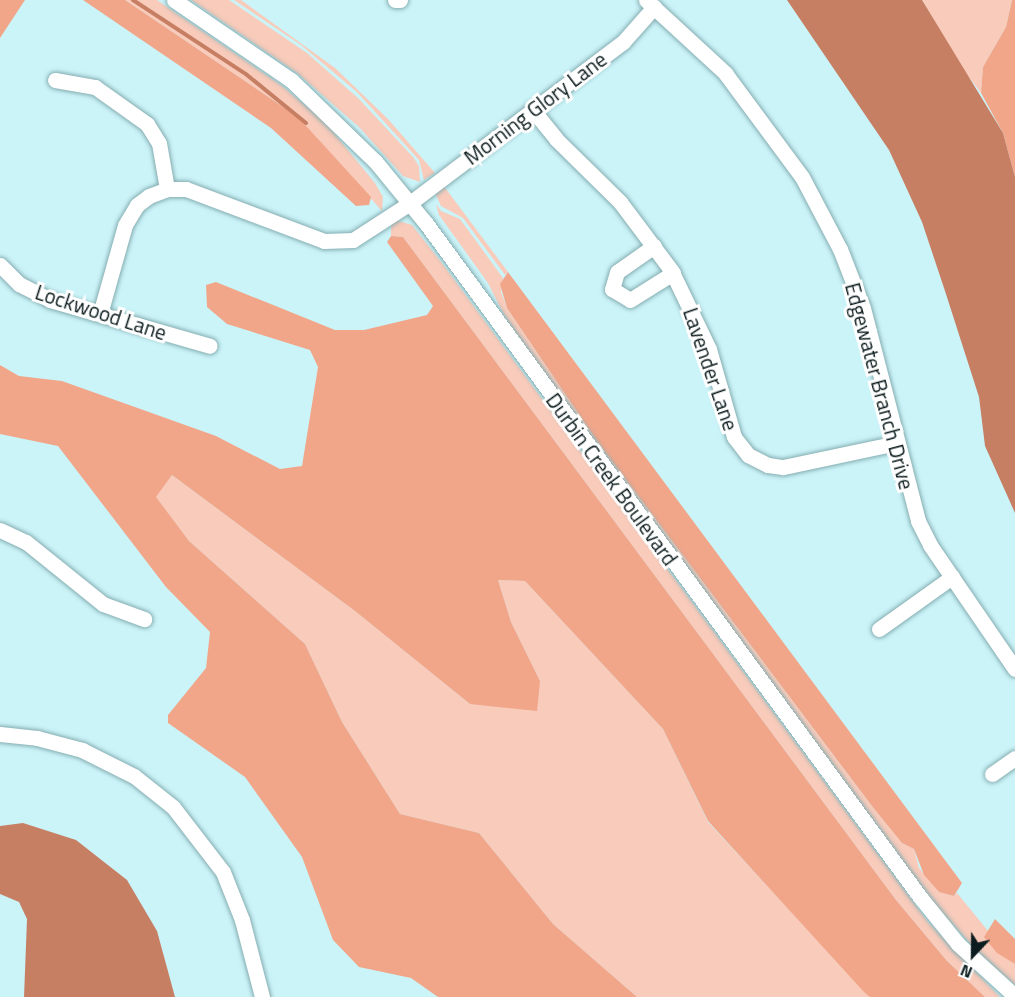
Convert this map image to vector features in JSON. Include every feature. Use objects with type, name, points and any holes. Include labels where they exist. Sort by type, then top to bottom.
[{"type":"street","name":"Durbin Creek Boulevard","points":[[174,0],[291,80],[356,140],[410,203],[920,897],[958,944],[1015,996]]},
{"type":"street","points":[[395,0],[400,0]]},
{"type":"street","name":"Morning Glory Lane","points":[[167,189],[196,193],[334,243],[353,240],[410,203],[622,42],[650,3]]},
{"type":"street","name":"Edgewater Branch Drive","points":[[650,3],[725,73],[802,177],[840,249],[862,308],[912,506],[930,545],[1015,669]]},
{"type":"street","points":[[55,80],[95,87],[147,124],[159,143],[167,189],[143,200],[128,218],[99,314]]},
{"type":"street","name":"Lavender Lane","points":[[532,109],[556,139],[620,202],[673,273],[709,349],[734,437],[748,455],[768,465],[783,466],[897,443]]},
{"type":"street","points":[[654,246],[617,272],[612,289],[630,300],[673,273]]},
{"type":"street","name":"Lockwood Lane","points":[[0,265],[34,293],[210,346]]},
{"type":"street","points":[[0,530],[26,542],[103,604],[144,619]]},
{"type":"street","points":[[879,629],[952,578]]},
{"type":"street","points":[[0,734],[37,738],[82,750],[134,776],[173,807],[223,872],[242,920],[262,997]]},
{"type":"street","points":[[992,774],[1015,758]]},
{"type":"shaded area","points":[[0,0],[25,0],[0,38]]},
{"type":"shaded area","points":[[83,0],[125,0],[298,117],[371,197],[369,205],[356,206],[271,128]]},
{"type":"shaded area","points":[[125,0],[157,0],[281,85],[325,122],[375,183],[383,197],[382,211],[298,117]]},
{"type":"shaded area","points":[[191,0],[229,0],[307,53],[359,99],[413,157],[419,166],[420,182],[403,176],[359,127],[297,73]]},
{"type":"shaded area","points":[[234,0],[241,0],[335,68],[388,119],[435,173],[424,180],[419,160],[357,92],[301,45]]},
{"type":"shaded area","points":[[787,0],[922,0],[1003,133],[1015,177],[1015,513],[985,446],[979,397],[922,222],[889,150]]},
{"type":"shaded area","points":[[922,0],[1012,0],[1006,27],[983,67],[981,93],[959,64]]},
{"type":"shaded area","points":[[1012,0],[1015,0],[1015,177],[1003,133],[981,93],[983,67],[1006,27]]},
{"type":"shaded area","points":[[443,185],[508,272],[505,275],[463,218],[441,206],[435,193]]},
{"type":"shaded area","points":[[436,204],[441,211],[460,219],[503,278],[501,292],[507,308],[599,444],[875,810],[902,843],[914,849],[919,868],[939,892],[954,896],[957,893],[1015,964],[1015,985],[974,948],[934,903],[565,404],[505,317],[488,283],[439,215]]},
{"type":"shaded area","points":[[396,220],[412,225],[442,263],[928,922],[1000,997],[985,997],[947,961],[896,900],[403,237],[391,236],[391,222]]},
{"type":"shaded area","points":[[391,236],[403,237],[896,900],[947,961],[985,997],[870,997],[864,992],[708,821],[663,729],[525,581],[498,580],[511,622],[540,681],[537,711],[470,704],[355,611],[172,475],[156,497],[189,541],[305,644],[342,722],[400,814],[479,833],[553,924],[637,997],[438,997],[411,978],[359,967],[333,940],[302,857],[245,777],[168,723],[168,715],[206,668],[210,632],[166,587],[58,446],[0,434],[0,365],[19,376],[62,381],[216,436],[280,469],[302,466],[318,367],[310,350],[227,324],[207,307],[206,285],[216,282],[335,330],[364,330],[427,315],[433,306],[387,242]]},
{"type":"shaded area","points":[[508,272],[962,883],[954,896],[939,892],[924,875],[914,849],[902,843],[875,810],[599,444],[507,308],[500,284]]},
{"type":"shaded area","points":[[172,475],[355,611],[470,704],[540,681],[511,622],[498,580],[525,581],[663,729],[708,822],[870,997],[637,997],[553,924],[479,833],[400,814],[342,722],[305,644],[189,541],[155,497]]},
{"type":"shaded area","points":[[23,823],[76,840],[127,880],[157,931],[175,997],[24,997],[27,919],[19,902],[0,894],[0,826]]},
{"type":"shaded area","points":[[995,919],[1015,939],[1015,964],[997,953],[984,937]]},
{"type":"waterway","points":[[133,0],[247,75],[306,123]]}]
